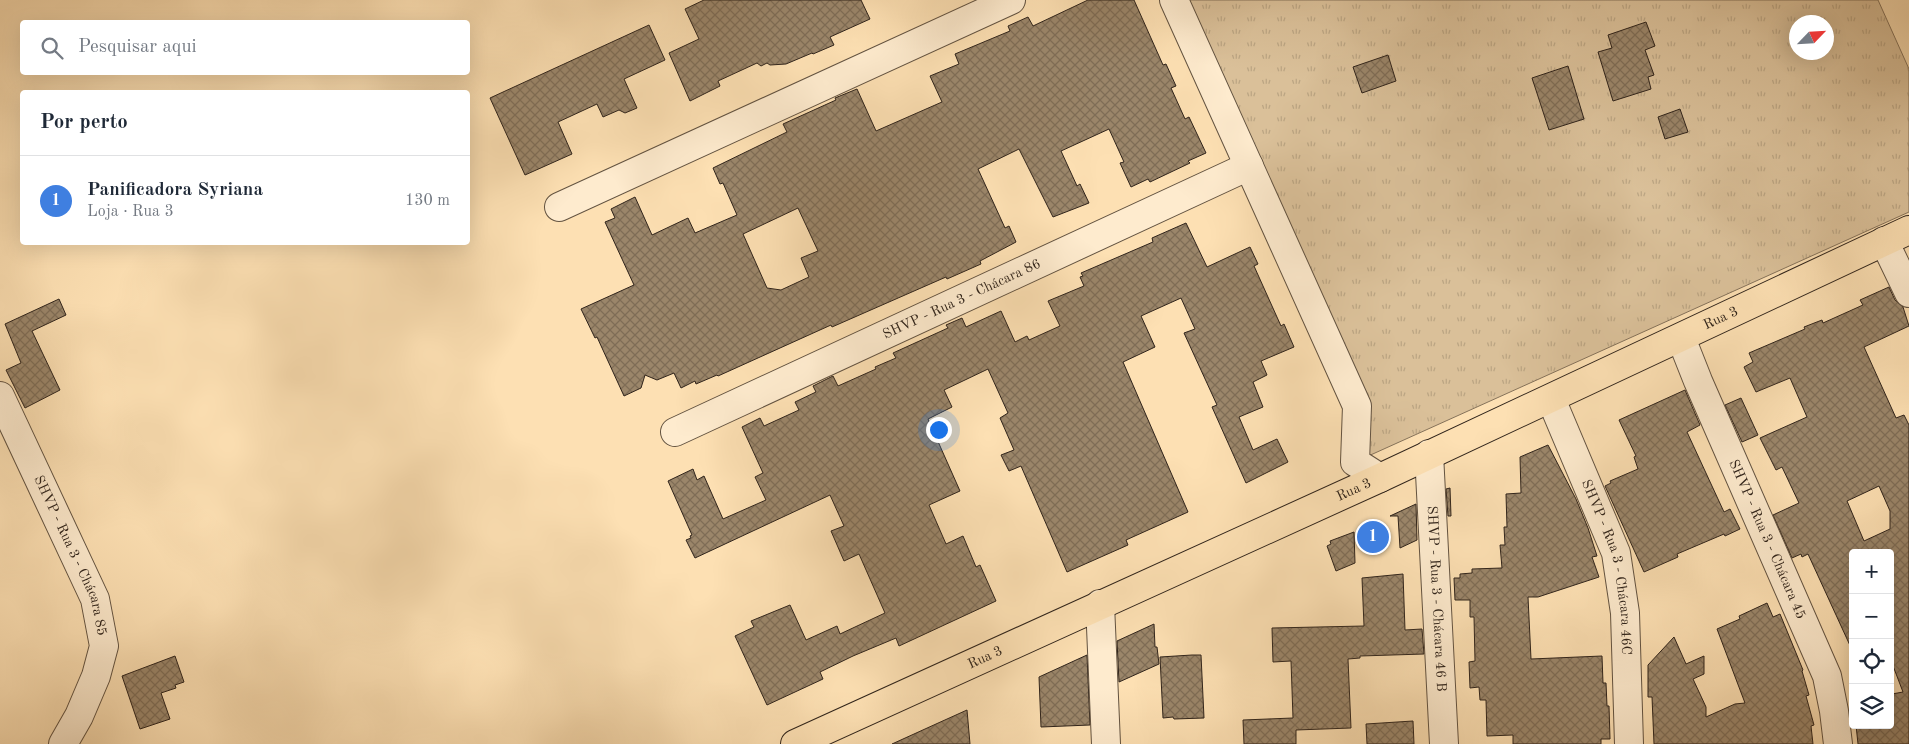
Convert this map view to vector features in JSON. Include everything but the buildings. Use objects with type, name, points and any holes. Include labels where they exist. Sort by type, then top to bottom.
[{"type":"main road","name":"Rua 3","points":[[795,744],[1380,478],[1909,230]]},
{"type":"street","points":[[559,207],[1011,0]]},
{"type":"street","points":[[1174,0],[1357,406],[1355,462],[1380,478]]},
{"type":"street","name":"SHVP - Rua 3 - Chácara 86","points":[[675,432],[1249,166]]},
{"type":"street","points":[[1884,241],[1909,293]]},
{"type":"street","name":"SHVP - Rua 3 - Chácara 45","points":[[1681,338],[1827,676],[1838,744]]},
{"type":"street","name":"SHVP - Rua 3 - Chácara 85","points":[[0,396],[95,599],[104,646],[96,676],[86,700],[63,744]]},
{"type":"street","name":"SHVP - Rua 3 - Chácara 46C","points":[[1551,398],[1616,553],[1626,613],[1629,744]]},
{"type":"street","name":"SHVP - Rua 3 - Chácara 46 B","points":[[1429,454],[1444,744]]},
{"type":"street","points":[[1100,604],[1106,744]]},
{"type":"green space","points":[[1174,0],[1878,0],[1909,69],[1909,212],[1355,462],[1357,406]]},
{"type":"place","name":"Panificadora Syriana","points":[[1373,537]]}]
